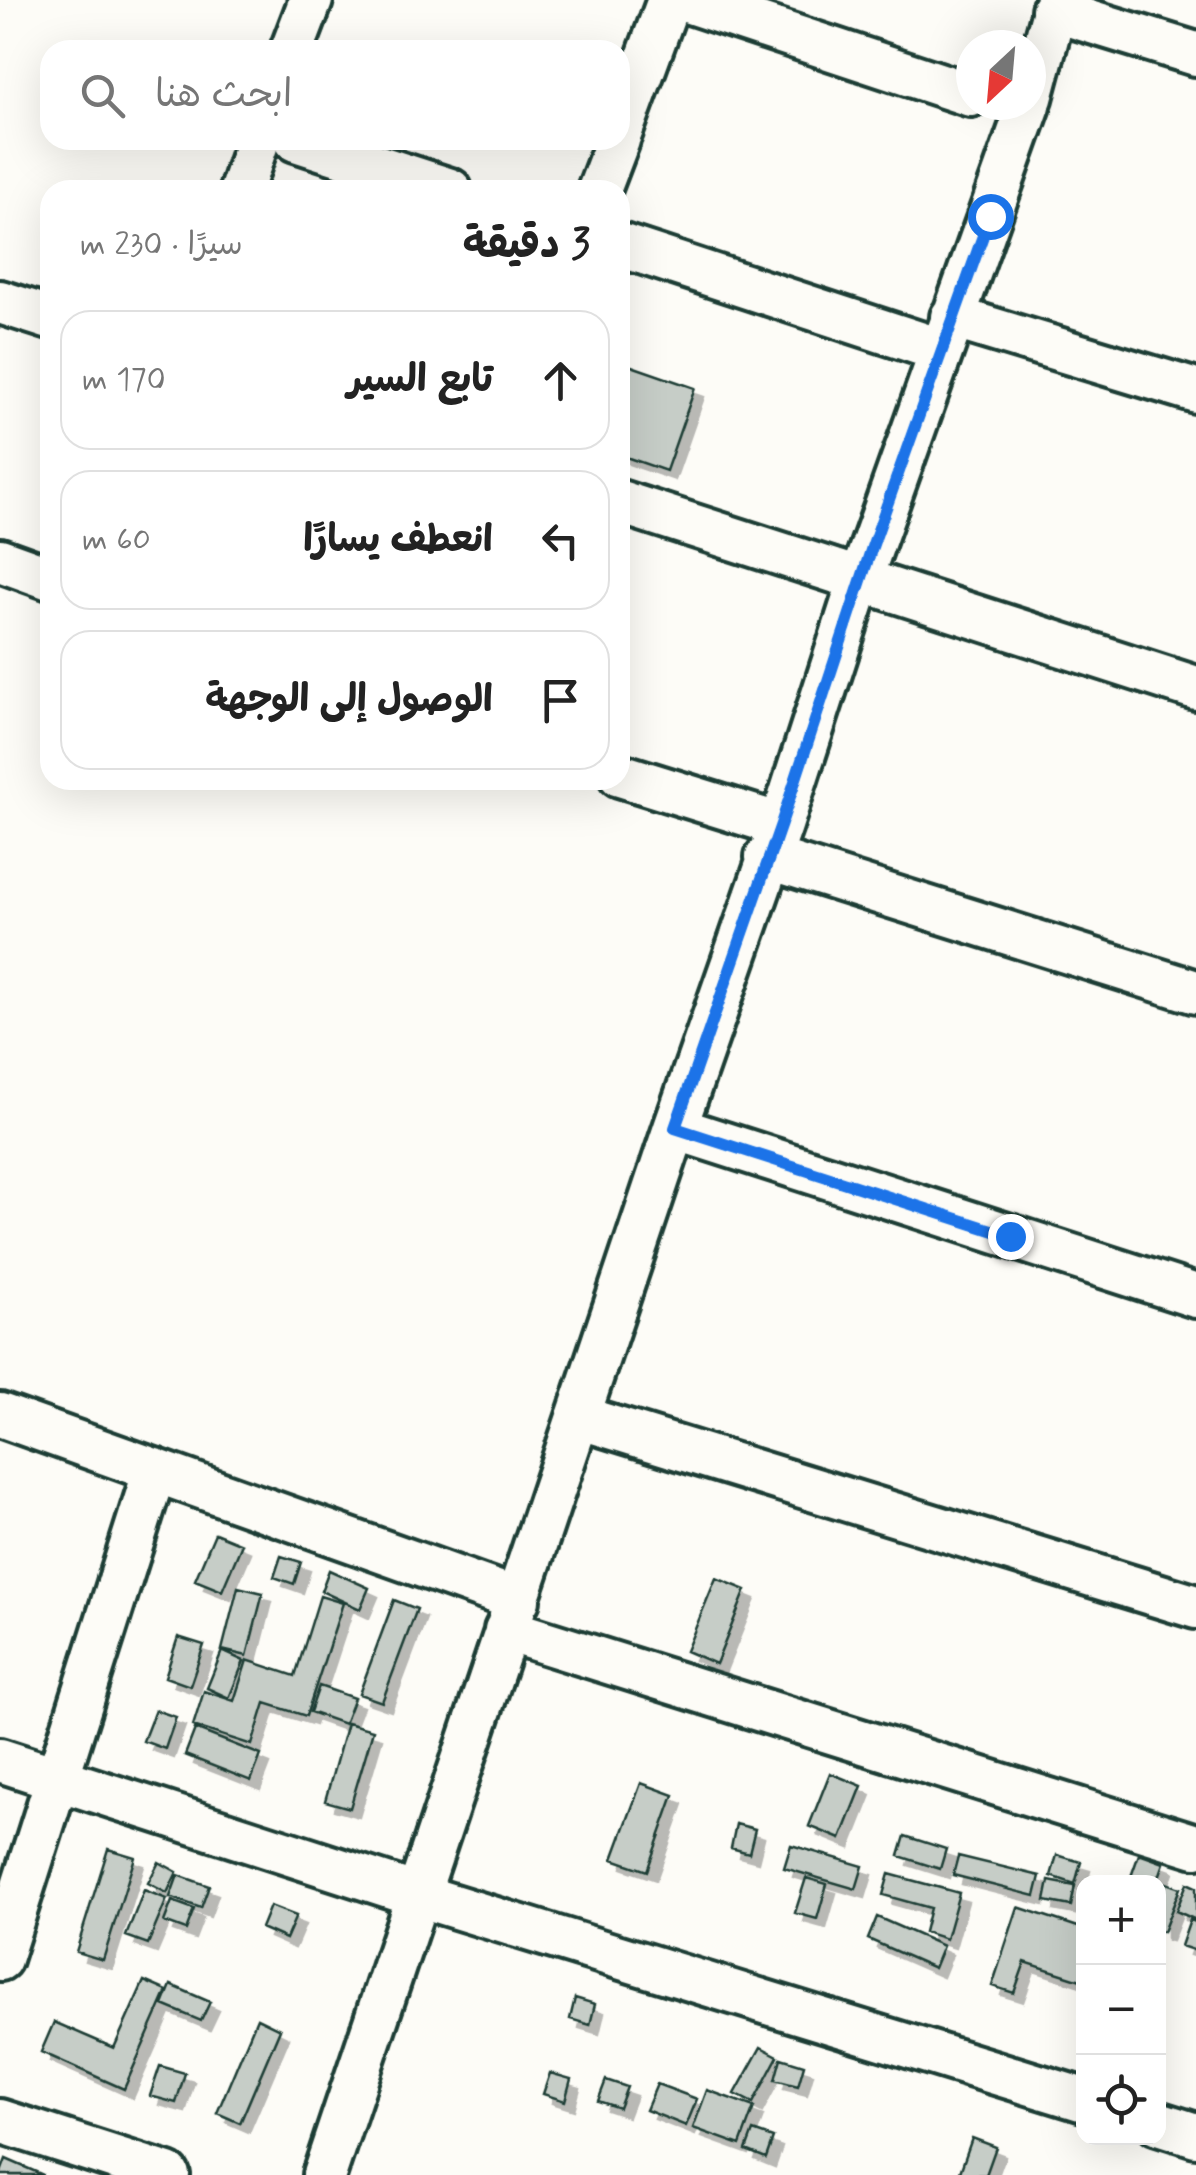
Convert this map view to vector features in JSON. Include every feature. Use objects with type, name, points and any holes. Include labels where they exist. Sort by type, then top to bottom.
[{"type":"street","points":[[296,40],[311,0]]},
{"type":"street","points":[[630,107],[670,0]]},
{"type":"street","points":[[684,0],[956,90]]},
{"type":"street","points":[[1046,33],[1055,5],[1196,54]]},
{"type":"street","points":[[324,2175],[1017,120]]},
{"type":"street","points":[[245,180],[255,150]]},
{"type":"street","points":[[327,150],[419,180]]},
{"type":"street","points":[[603,180],[614,150]]},
{"type":"street","points":[[630,248],[946,334],[1196,391]]},
{"type":"street","points":[[0,302],[40,315]]},
{"type":"street","points":[[630,505],[1196,688]]},
{"type":"street","points":[[0,560],[40,574]]},
{"type":"street","points":[[630,778],[774,841],[1196,992]]},
{"type":"street","points":[[675,1128],[1196,1296]]},
{"type":"street","points":[[0,1415],[155,1470],[512,1615],[1196,1846]]},
{"type":"street","points":[[578,1417],[1196,1606]]},
{"type":"street","points":[[0,1959],[155,1470]]},
{"type":"street","points":[[0,1760],[417,1895],[1076,2098]]},
{"type":"street","points":[[0,2122],[168,2175]]},
{"type":"street","points":[[1166,2126],[1196,2135]]},
{"type":"building","points":[[630,365],[695,388],[666,471],[630,458]]},
{"type":"building","points":[[215,1533],[242,1544],[222,1591],[195,1580]]},
{"type":"building","points":[[281,1556],[301,1562],[294,1584],[274,1577]]},
{"type":"building","points":[[329,1570],[369,1588],[360,1609],[321,1591]]},
{"type":"building","points":[[716,1578],[746,1590],[716,1664],[686,1651]]},
{"type":"building","points":[[238,1587],[263,1593],[247,1656],[222,1650]]},
{"type":"building","points":[[320,1596],[343,1603],[306,1716],[265,1703],[252,1745],[193,1726],[204,1691],[234,1701],[247,1660],[295,1676]]},
{"type":"building","points":[[394,1600],[417,1609],[382,1702],[359,1694]]},
{"type":"building","points":[[178,1637],[204,1645],[190,1686],[165,1677]]},
{"type":"building","points":[[222,1651],[244,1661],[229,1698],[207,1688]]},
{"type":"building","points":[[319,1686],[354,1698],[344,1724],[310,1712]]},
{"type":"building","points":[[155,1710],[176,1717],[165,1749],[143,1741]]},
{"type":"building","points":[[347,1723],[373,1730],[350,1808],[325,1801]]},
{"type":"building","points":[[195,1729],[261,1755],[251,1781],[185,1755]]},
{"type":"building","points":[[830,1773],[862,1786],[841,1839],[809,1826]]},
{"type":"building","points":[[641,1783],[674,1795],[647,1871],[613,1859]]},
{"type":"building","points":[[736,1824],[755,1829],[749,1853],[731,1848]]},
{"type":"building","points":[[905,1836],[946,1849],[940,1869],[899,1856]]},
{"type":"building","points":[[791,1845],[863,1866],[856,1889],[784,1868]]},
{"type":"building","points":[[108,1849],[135,1857],[103,1960],[76,1952]]},
{"type":"building","points":[[1139,1854],[1164,1863],[1160,1875],[1132,1875]]},
{"type":"building","points":[[1057,1855],[1081,1862],[1075,1884],[1051,1876]]},
{"type":"building","points":[[958,1856],[1040,1876],[1035,1896],[953,1875]]},
{"type":"building","points":[[159,1862],[177,1872],[167,1893],[148,1883]]},
{"type":"building","points":[[889,1874],[959,1893],[946,1939],[924,1932],[930,1908],[883,1895]]},
{"type":"building","points":[[178,1875],[209,1886],[201,1908],[170,1897]]},
{"type":"building","points":[[806,1878],[827,1884],[817,1919],[795,1913]]},
{"type":"building","points":[[1049,1881],[1075,1886],[1071,1906],[1045,1901]]},
{"type":"building","points":[[1166,1883],[1180,1888],[1166,1924]]},
{"type":"building","points":[[1187,1883],[1196,1887],[1196,1920],[1176,1911]]},
{"type":"building","points":[[144,1890],[167,1899],[148,1944],[126,1936]]},
{"type":"building","points":[[172,1901],[194,1909],[186,1930],[164,1922]]},
{"type":"building","points":[[270,1906],[296,1916],[286,1939],[261,1928]]},
{"type":"building","points":[[1018,1907],[1076,1926],[1076,1978],[1025,1962],[1014,1993],[992,1986]]},
{"type":"building","points":[[877,1917],[943,1946],[934,1968],[868,1939]]},
{"type":"building","points":[[1190,1920],[1196,1922],[1196,1951],[1181,1946]]},
{"type":"building","points":[[144,1981],[167,1991],[124,2089],[41,2052],[54,2022],[114,2048]]},
{"type":"building","points":[[171,1985],[210,2002],[201,2021],[163,2005]]},
{"type":"building","points":[[575,1998],[595,2004],[590,2025],[570,2019]]},
{"type":"building","points":[[257,2018],[280,2029],[240,2123],[217,2113]]},
{"type":"building","points":[[761,2047],[778,2056],[753,2103],[735,2094]]},
{"type":"building","points":[[781,2058],[804,2065],[798,2086],[775,2080]]},
{"type":"building","points":[[160,2066],[185,2073],[176,2103],[150,2096]]},
{"type":"building","points":[[550,2073],[571,2079],[565,2101],[543,2094]]},
{"type":"building","points":[[606,2080],[627,2087],[619,2108],[598,2101]]},
{"type":"building","points":[[657,2084],[697,2099],[686,2126],[646,2110]]},
{"type":"building","points":[[707,2090],[754,2107],[740,2145],[693,2128]]},
{"type":"building","points":[[753,2131],[773,2138],[766,2158],[746,2150]]},
{"type":"building","points":[[972,2138],[996,2147],[986,2175],[959,2175]]},
{"type":"building","points":[[6,2159],[43,2175],[0,2175]]},
{"type":"route","points":[[990,216],[872,547],[675,1128],[1010,1236]]}]
